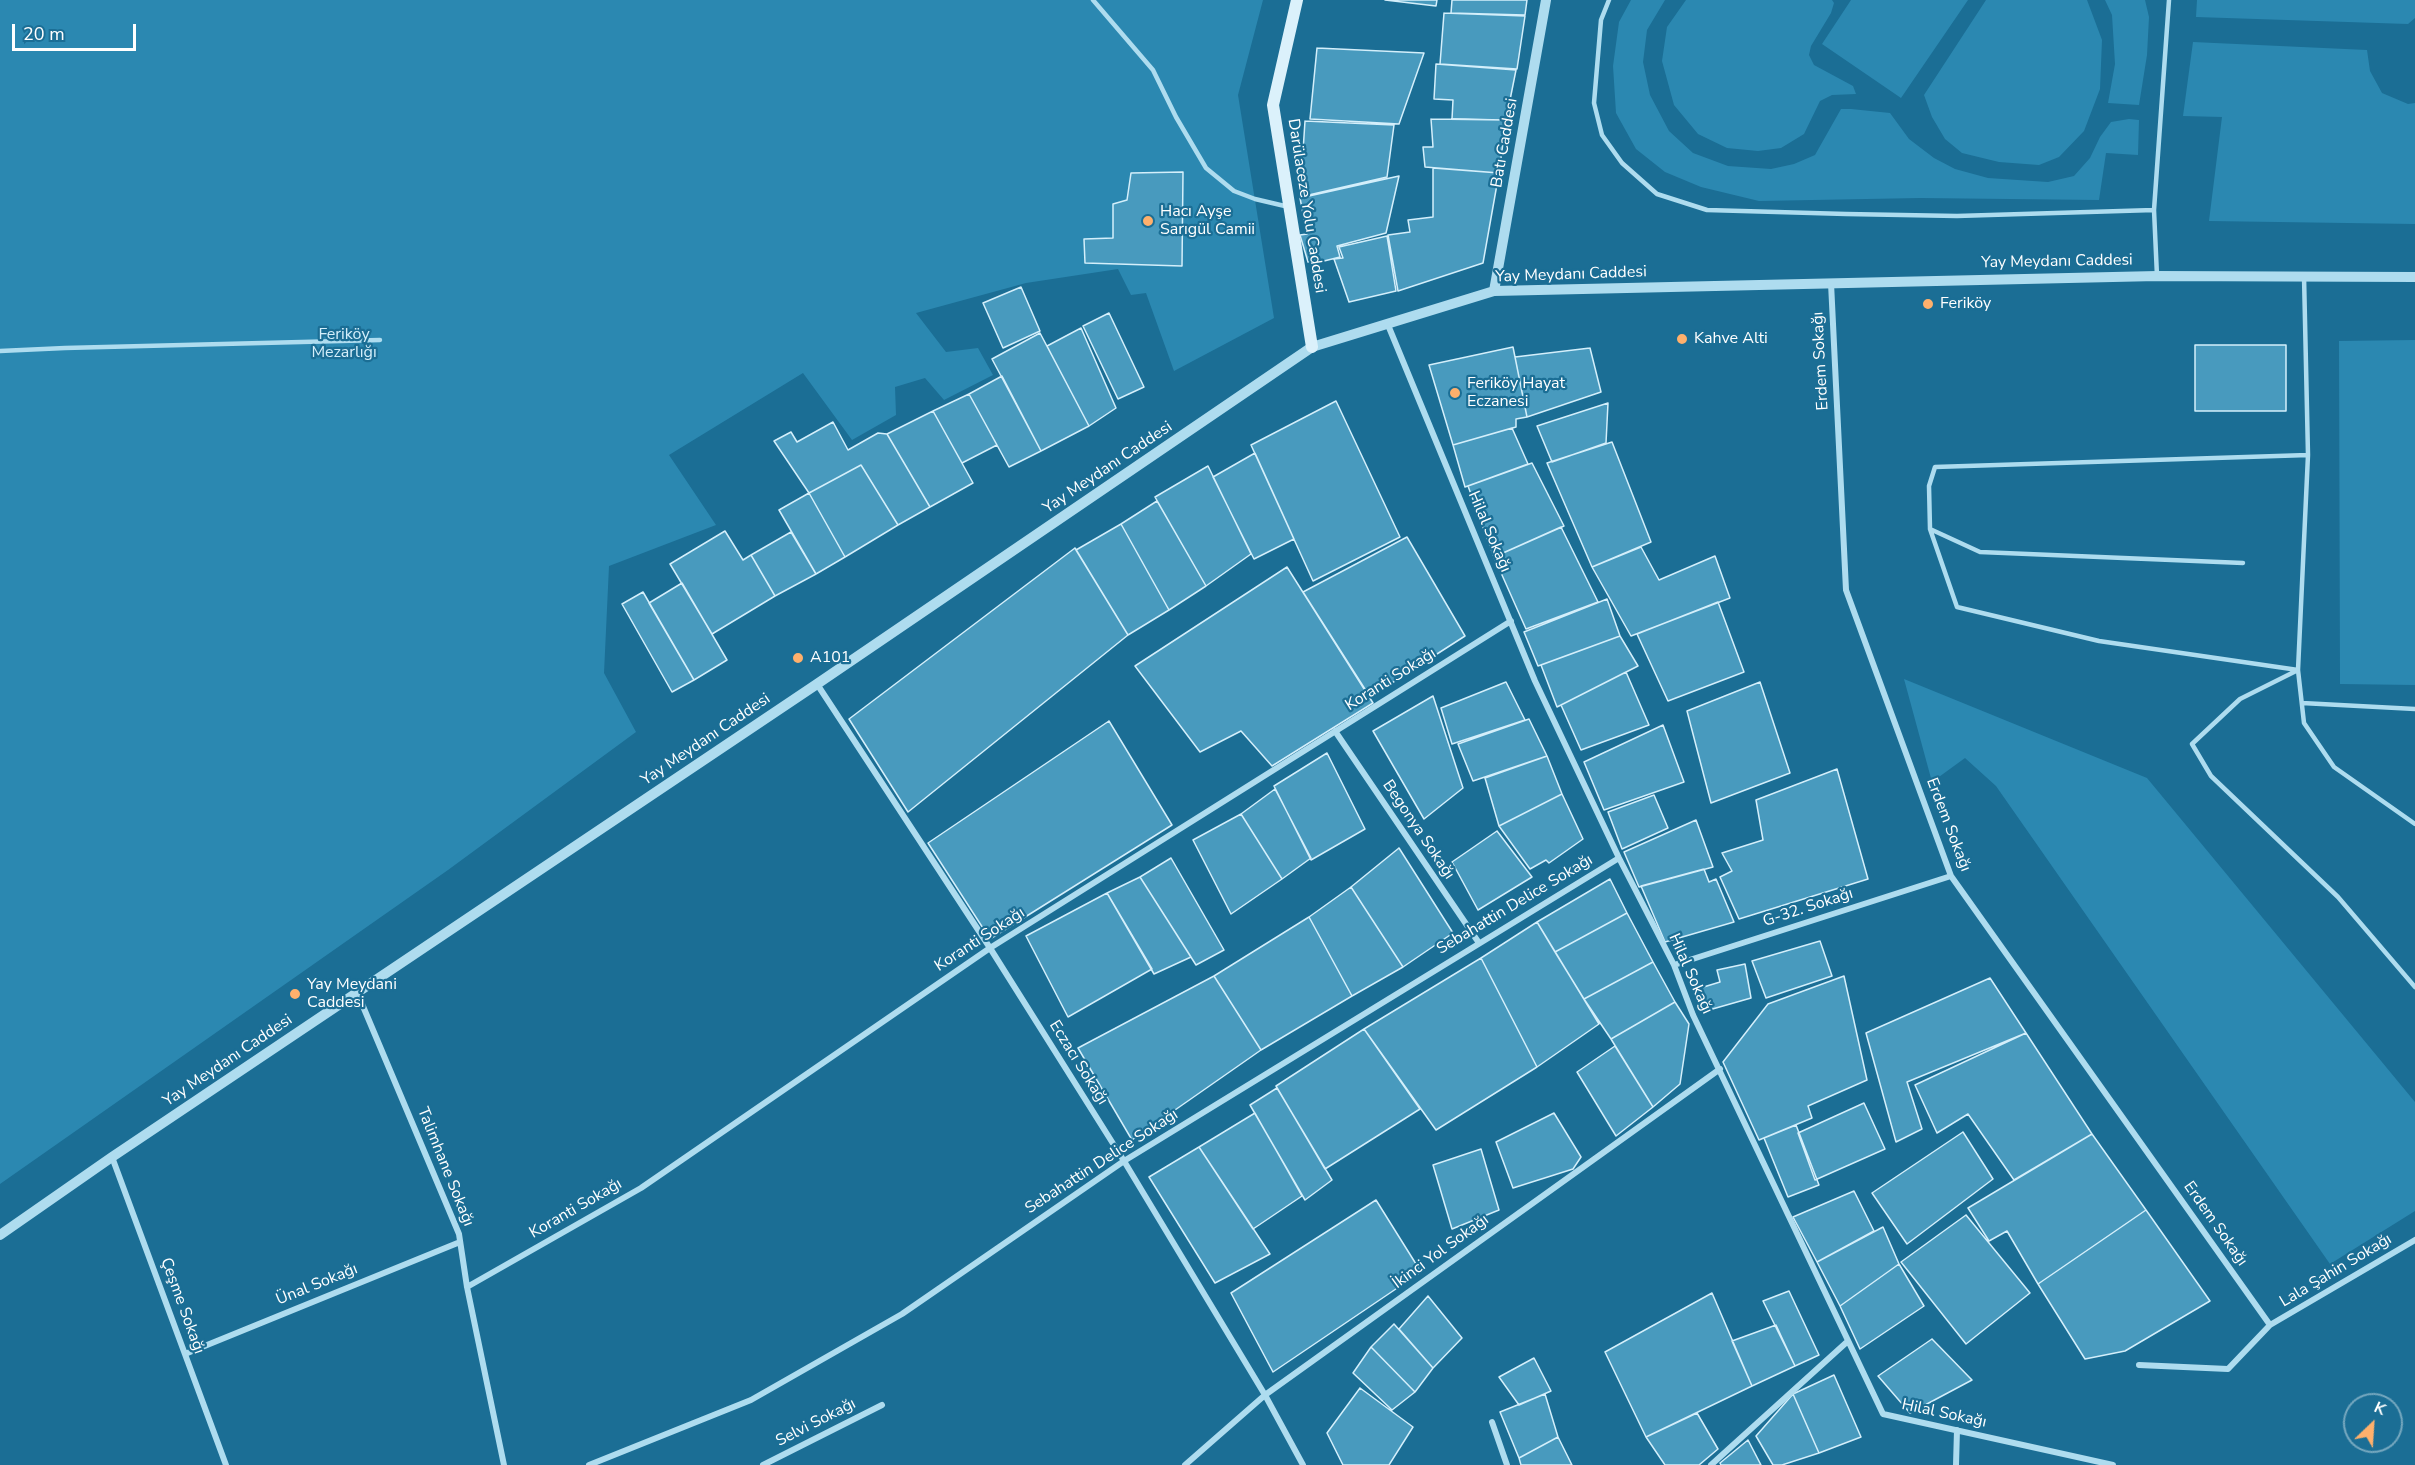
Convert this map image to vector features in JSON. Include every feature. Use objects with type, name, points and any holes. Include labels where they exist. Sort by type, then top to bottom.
[{"type":"main road","name":"Darülaceze Yolu Caddesi","points":[[1297,0],[1273,105],[1312,347]]},
{"type":"street","name":"Batı Caddesi","points":[[1494,291],[1546,0]]},
{"type":"street","name":"Yay Meydanı Caddesi","points":[[0,1235],[112,1157],[817,684],[1312,347],[1494,291],[2157,276],[2415,277]]},
{"type":"street","name":"Erdem Sokağı","points":[[1831,282],[1846,590],[1950,876],[2271,1325]]},
{"type":"street","name":"Hilal Sokağı","points":[[1388,325],[1535,681],[1619,858],[1674,965],[1693,1015],[1883,1414],[2113,1465]]},
{"type":"street","name":"Koranti Sokağı","points":[[467,1287],[640,1188],[990,948],[1512,621]]},
{"type":"street","name":"Eczacı Sokağı","points":[[817,684],[990,948],[1124,1161],[1266,1395],[1303,1465]]},
{"type":"street","name":"Begonya Sokağı","points":[[1335,731],[1479,943]]},
{"type":"street","name":"Sebahattin Delice Sokağı","points":[[589,1465],[751,1400],[902,1314],[1124,1161],[1619,858]]},
{"type":"street","name":"G-32. Sokağı","points":[[1674,965],[1950,876]]},
{"type":"street","name":"Talimhane Sokağı","points":[[357,992],[460,1242],[467,1287],[504,1465]]},
{"type":"street","name":"İkinci Yol Sokağı","points":[[1185,1465],[1266,1395],[1719,1069]]},
{"type":"street","name":"Çeşme Sokağı","points":[[112,1157],[226,1465]]},
{"type":"street","name":"Lala Şahin Sokağı","points":[[2139,1365],[2228,1369],[2271,1325],[2415,1240]]},
{"type":"street","name":"Ünal Sokağı","points":[[185,1354],[460,1242]]},
{"type":"street","points":[[1711,1465],[1848,1341]]},
{"type":"street","name":"Selvi Sokağı","points":[[763,1465],[882,1405]]},
{"type":"street","points":[[1492,1422],[1507,1465]]},
{"type":"street","points":[[1956,1465],[1957,1430]]},
{"type":"lane","points":[[1093,0],[1153,70],[1176,117],[1206,168],[1234,191],[1255,199],[1290,207]]},
{"type":"lane","points":[[1610,0],[1601,20],[1594,103],[1602,135],[1622,163],[1657,194],[1707,210],[1957,216],[2154,210]]},
{"type":"lane","points":[[2157,276],[2154,210],[2169,0]]},
{"type":"lane","points":[[2304,276],[2308,455],[2298,670],[2304,723],[2334,767],[2415,824]]},
{"type":"lane","points":[[0,351],[380,340]]},
{"type":"lane","points":[[2298,670],[2099,641],[1957,607],[1929,529],[1929,486],[1935,467],[2308,455]]},
{"type":"lane","points":[[1929,529],[1980,552],[2243,563]]},
{"type":"lane","points":[[2298,670],[2240,699],[2192,744],[2211,776],[2338,897],[2415,987]]},
{"type":"lane","points":[[2302,703],[2415,710]]},
{"type":"green space","name":"Feriköy Mezarlığı","points":[[0,0],[1263,0],[1238,95],[1274,318],[1174,371],[1146,293],[1131,295],[1118,269],[1026,283],[916,313],[946,352],[978,348],[993,375],[944,400],[925,378],[895,387],[896,415],[852,440],[803,373],[669,455],[716,525],[609,566],[604,673],[636,732],[448,870],[0,1184]]},
{"type":"green space","points":[[1631,0],[1665,0],[1647,30],[1643,62],[1650,95],[1669,131],[1693,153],[1728,166],[1771,169],[1794,164],[1815,155],[1841,109],[1890,113],[1909,139],[1934,158],[1955,169],[1988,178],[2048,182],[2074,176],[2090,158],[2100,137],[2111,122],[2129,119],[2139,120],[2138,155],[2106,153],[2099,200],[1920,198],[1759,201],[1701,187],[1665,172],[1636,149],[1616,113],[1613,66],[1619,22]]},
{"type":"green space","points":[[1686,0],[1832,0],[1834,3],[1831,13],[1811,46],[1809,55],[1814,65],[1853,86],[1856,94],[1832,95],[1820,101],[1804,134],[1781,148],[1758,151],[1727,148],[1698,134],[1674,105],[1662,61],[1667,27]]},
{"type":"green space","points":[[1851,0],[1968,0],[1901,98],[1822,44]]},
{"type":"green space","points":[[1986,0],[2087,0],[2102,40],[2100,89],[2084,131],[2059,157],[2039,165],[1999,162],[1962,153],[1945,139],[1932,117],[1924,95]]},
{"type":"green space","points":[[2105,0],[2145,0],[2149,17],[2147,55],[2139,105],[2108,103],[2115,64],[2112,15]]},
{"type":"green space","points":[[2197,0],[2415,0],[2415,18],[2408,24],[2196,17]]},
{"type":"green space","points":[[2193,42],[2367,50],[2370,71],[2382,93],[2408,104],[2415,103],[2415,224],[2209,221],[2222,117],[2183,116]]},
{"type":"green space","points":[[2415,340],[2415,685],[2340,684],[2339,341]]},
{"type":"green space","points":[[1904,679],[2147,778],[2415,1102],[2415,1211],[2330,1264],[1996,786],[1965,758],[1932,782]]},
{"type":"building","points":[[1385,0],[1437,0],[1436,6]]},
{"type":"building","points":[[1452,0],[1527,0],[1525,15],[1451,13]]},
{"type":"building","points":[[1444,13],[1525,16],[1517,69],[1440,64]]},
{"type":"building","points":[[1317,48],[1424,53],[1399,124],[1310,119]]},
{"type":"building","points":[[1436,64],[1516,70],[1506,120],[1452,119],[1453,100],[1434,99]]},
{"type":"building","points":[[1431,119],[1506,120],[1499,173],[1425,167],[1423,147],[1433,147]]},
{"type":"building","points":[[1305,121],[1394,125],[1387,177],[1300,197]]},
{"type":"building","points":[[1433,168],[1499,173],[1483,263],[1398,291],[1388,235],[1410,232],[1408,220],[1433,217]]},
{"type":"building","name":"Hacı Ayşe Sarıgül Camii","points":[[1183,172],[1182,266],[1085,263],[1084,239],[1113,238],[1113,204],[1127,200],[1131,173]]},
{"type":"building","points":[[1399,176],[1386,233],[1337,246],[1340,257],[1320,262],[1319,259],[1308,262],[1300,235],[1307,234],[1300,198]]},
{"type":"building","points":[[1387,236],[1396,291],[1349,302],[1334,259],[1343,258],[1339,247]]},
{"type":"building","points":[[1021,287],[1040,331],[1003,348],[983,303]]},
{"type":"building","points":[[1109,313],[1144,387],[1118,399],[1083,326]]},
{"type":"building","points":[[1081,328],[1116,408],[1089,426],[1047,346]]},
{"type":"building","points":[[1040,333],[1089,426],[1041,451],[992,359]]},
{"type":"building","points":[[2195,345],[2286,345],[2286,411],[2195,411]]},
{"type":"building","points":[[1513,347],[1527,417],[1516,419],[1516,427],[1453,445],[1429,365]]},
{"type":"building","points":[[1590,348],[1601,392],[1527,417],[1515,357]]},
{"type":"building","points":[[1002,376],[1041,451],[1009,467],[969,394]]},
{"type":"building","points":[[969,394],[997,445],[962,463],[933,411]]},
{"type":"building","points":[[1336,401],[1400,537],[1313,581],[1251,445]]},
{"type":"building","points":[[1608,403],[1606,443],[1552,462],[1537,426]]},
{"type":"building","points":[[933,411],[973,483],[930,507],[887,434]]},
{"type":"building","points":[[833,422],[848,450],[878,433],[887,434],[930,507],[898,525],[861,465],[809,493],[774,441],[791,432],[797,442]]},
{"type":"building","points":[[1512,428],[1528,464],[1465,487],[1453,445]]},
{"type":"building","points":[[1612,442],[1651,542],[1592,567],[1547,463]]},
{"type":"building","points":[[1255,453],[1294,539],[1254,559],[1213,477]]},
{"type":"building","points":[[1532,463],[1564,526],[1494,557],[1468,486]]},
{"type":"building","points":[[861,465],[898,525],[845,557],[809,493]]},
{"type":"building","points":[[1208,466],[1251,554],[1206,586],[1155,497]]},
{"type":"building","points":[[809,493],[845,557],[816,574],[779,510]]},
{"type":"building","points":[[1157,501],[1206,586],[1169,610],[1121,524]]},
{"type":"building","points":[[1121,524],[1169,610],[1128,635],[1076,550]]},
{"type":"building","points":[[1561,527],[1598,602],[1526,629],[1494,557]]},
{"type":"building","points":[[725,531],[743,560],[751,555],[775,596],[712,634],[670,564]]},
{"type":"building","points":[[791,532],[816,574],[775,596],[751,555]]},
{"type":"building","points":[[1407,537],[1465,636],[1370,697],[1303,592]]},
{"type":"building","points":[[1641,547],[1659,580],[1715,556],[1730,598],[1631,636],[1592,567]]},
{"type":"building","points":[[1075,548],[1128,635],[908,812],[849,719]]},
{"type":"building","points":[[1287,567],[1373,703],[1272,766],[1241,731],[1200,752],[1135,666]]},
{"type":"building","points":[[682,583],[727,660],[694,680],[649,603]]},
{"type":"building","points":[[643,592],[694,680],[672,692],[622,604]]},
{"type":"building","points":[[1607,599],[1620,636],[1538,666],[1524,632]]},
{"type":"building","points":[[1718,602],[1744,672],[1668,701],[1637,634]]},
{"type":"building","points":[[1620,636],[1638,666],[1557,707],[1541,665]]},
{"type":"building","points":[[1626,672],[1649,725],[1581,750],[1561,705]]},
{"type":"building","points":[[1506,682],[1525,720],[1452,744],[1441,708]]},
{"type":"building","points":[[1760,682],[1790,773],[1711,803],[1687,711]]},
{"type":"building","points":[[1433,696],[1463,788],[1424,819],[1373,731]]},
{"type":"building","points":[[1529,719],[1547,756],[1473,781],[1458,744]]},
{"type":"building","points":[[1109,721],[1172,825],[990,939],[928,843]]},
{"type":"building","points":[[1663,725],[1684,782],[1604,810],[1584,762]]},
{"type":"building","points":[[1327,753],[1365,829],[1311,860],[1274,786]]},
{"type":"building","points":[[1547,756],[1562,794],[1499,826],[1485,778]]},
{"type":"building","points":[[1837,769],[1868,879],[1739,919],[1720,877],[1732,871],[1722,853],[1763,840],[1756,800]]},
{"type":"building","points":[[1275,789],[1311,858],[1282,879],[1241,814]]},
{"type":"building","points":[[1562,794],[1583,839],[1549,863],[1546,860],[1530,869],[1499,826]]},
{"type":"building","points":[[1654,795],[1668,828],[1622,849],[1608,812]]},
{"type":"building","points":[[1241,814],[1282,879],[1231,914],[1193,840]]},
{"type":"building","points":[[1696,820],[1713,867],[1639,887],[1624,852]]},
{"type":"building","points":[[1497,831],[1532,877],[1478,910],[1452,862]]},
{"type":"building","points":[[1399,848],[1453,933],[1403,967],[1351,887]]},
{"type":"building","points":[[1171,858],[1224,950],[1196,965],[1140,877]]},
{"type":"building","points":[[1704,869],[1709,882],[1716,879],[1734,922],[1665,942],[1641,886]]},
{"type":"building","points":[[1140,877],[1191,957],[1154,974],[1107,893]]},
{"type":"building","points":[[1610,879],[1627,913],[1555,952],[1537,922]]},
{"type":"building","points":[[1351,887],[1403,967],[1352,996],[1309,917]]},
{"type":"building","points":[[1107,893],[1152,969],[1068,1017],[1026,936]]},
{"type":"building","points":[[1627,913],[1653,962],[1584,999],[1555,952]]},
{"type":"building","points":[[1309,917],[1352,996],[1261,1050],[1214,976]]},
{"type":"building","points":[[1537,922],[1599,1024],[1537,1067],[1481,958]]},
{"type":"building","points":[[1820,941],[1832,976],[1766,998],[1752,961]]},
{"type":"building","points":[[1481,958],[1537,1067],[1436,1130],[1364,1029]]},
{"type":"building","points":[[1653,962],[1675,1002],[1611,1039],[1584,999]]},
{"type":"building","points":[[1745,964],[1751,998],[1709,1010],[1697,989],[1720,982],[1717,970]]},
{"type":"building","points":[[1214,976],[1261,1050],[1132,1140],[1078,1048]]},
{"type":"building","points":[[1844,976],[1867,1080],[1808,1106],[1812,1118],[1759,1140],[1723,1062],[1768,1004]]},
{"type":"building","points":[[1990,978],[2026,1033],[1907,1082],[1922,1129],[1896,1142],[1866,1033]]},
{"type":"building","points":[[1675,1002],[1689,1024],[1680,1084],[1653,1107],[1611,1039]]},
{"type":"building","points":[[1364,1029],[1420,1109],[1325,1169],[1276,1086]]},
{"type":"building","points":[[2026,1033],[2092,1134],[2014,1180],[1968,1114],[1937,1133],[1915,1085]]},
{"type":"building","points":[[1615,1046],[1653,1107],[1616,1136],[1577,1072]]},
{"type":"building","points":[[1277,1088],[1332,1180],[1305,1200],[1250,1105]]},
{"type":"building","points":[[1864,1103],[1885,1149],[1815,1180],[1798,1133]]},
{"type":"building","points":[[1255,1113],[1302,1196],[1253,1229],[1199,1147]]},
{"type":"building","points":[[1554,1113],[1581,1157],[1573,1169],[1513,1188],[1496,1142]]},
{"type":"building","points":[[1796,1125],[1819,1185],[1788,1197],[1764,1138]]},
{"type":"building","points":[[1963,1132],[1993,1179],[1907,1244],[1872,1193]]},
{"type":"building","points":[[2092,1134],[2146,1210],[2038,1284],[2007,1231],[1989,1241],[1968,1208]]},
{"type":"building","points":[[1199,1147],[1270,1254],[1215,1283],[1149,1177]]},
{"type":"building","points":[[1481,1149],[1499,1210],[1452,1229],[1433,1165]]},
{"type":"building","points":[[1854,1191],[1874,1231],[1817,1262],[1793,1217]]},
{"type":"building","points":[[1376,1200],[1421,1272],[1273,1372],[1231,1293]]},
{"type":"building","points":[[2146,1210],[2210,1301],[2125,1351],[2085,1359],[2038,1284]]},
{"type":"building","points":[[1966,1215],[2030,1293],[1966,1344],[1901,1262]]},
{"type":"building","points":[[1883,1227],[1899,1264],[1840,1306],[1817,1262]]},
{"type":"building","points":[[1899,1264],[1924,1306],[1860,1349],[1840,1306]]},
{"type":"building","points":[[1789,1291],[1819,1355],[1795,1366],[1763,1301]]},
{"type":"building","points":[[1712,1293],[1752,1386],[1646,1437],[1605,1352]]},
{"type":"building","points":[[1428,1296],[1462,1338],[1433,1368],[1399,1329]]},
{"type":"building","points":[[1394,1324],[1433,1368],[1415,1392],[1371,1347]]},
{"type":"building","points":[[1776,1325],[1795,1366],[1752,1386],[1732,1341]]},
{"type":"building","points":[[1932,1339],[1972,1380],[1910,1413],[1878,1376]]},
{"type":"building","points":[[1371,1347],[1415,1392],[1392,1410],[1353,1373]]},
{"type":"building","points":[[1534,1358],[1551,1391],[1519,1405],[1499,1377]]},
{"type":"building","points":[[1834,1375],[1861,1437],[1819,1453],[1793,1394]]},
{"type":"building","points":[[1360,1388],[1413,1427],[1389,1465],[1343,1465],[1327,1433]]},
{"type":"building","points":[[1545,1394],[1558,1437],[1519,1458],[1500,1412]]},
{"type":"building","points":[[1793,1394],[1819,1453],[1782,1465],[1773,1465],[1756,1436]]},
{"type":"building","points":[[1697,1413],[1718,1449],[1699,1465],[1665,1465],[1646,1437]]},
{"type":"building","points":[[1558,1437],[1572,1465],[1521,1465],[1519,1458]]},
{"type":"building","points":[[1748,1440],[1761,1465],[1721,1465],[1720,1463]]},
{"type":"place","name":"Hacı Ayşe Sarıgül Camii","points":[[1148,221]]},
{"type":"place","name":"Feriköy","points":[[1928,304]]},
{"type":"place","name":"Kahve Alti","points":[[1682,339]]},
{"type":"place","name":"Feriköy Hayat Eczanesi","points":[[1455,393]]},
{"type":"place","name":"A101","points":[[798,658]]},
{"type":"place","name":"Yay Meydani Caddesi","points":[[295,994]]}]
